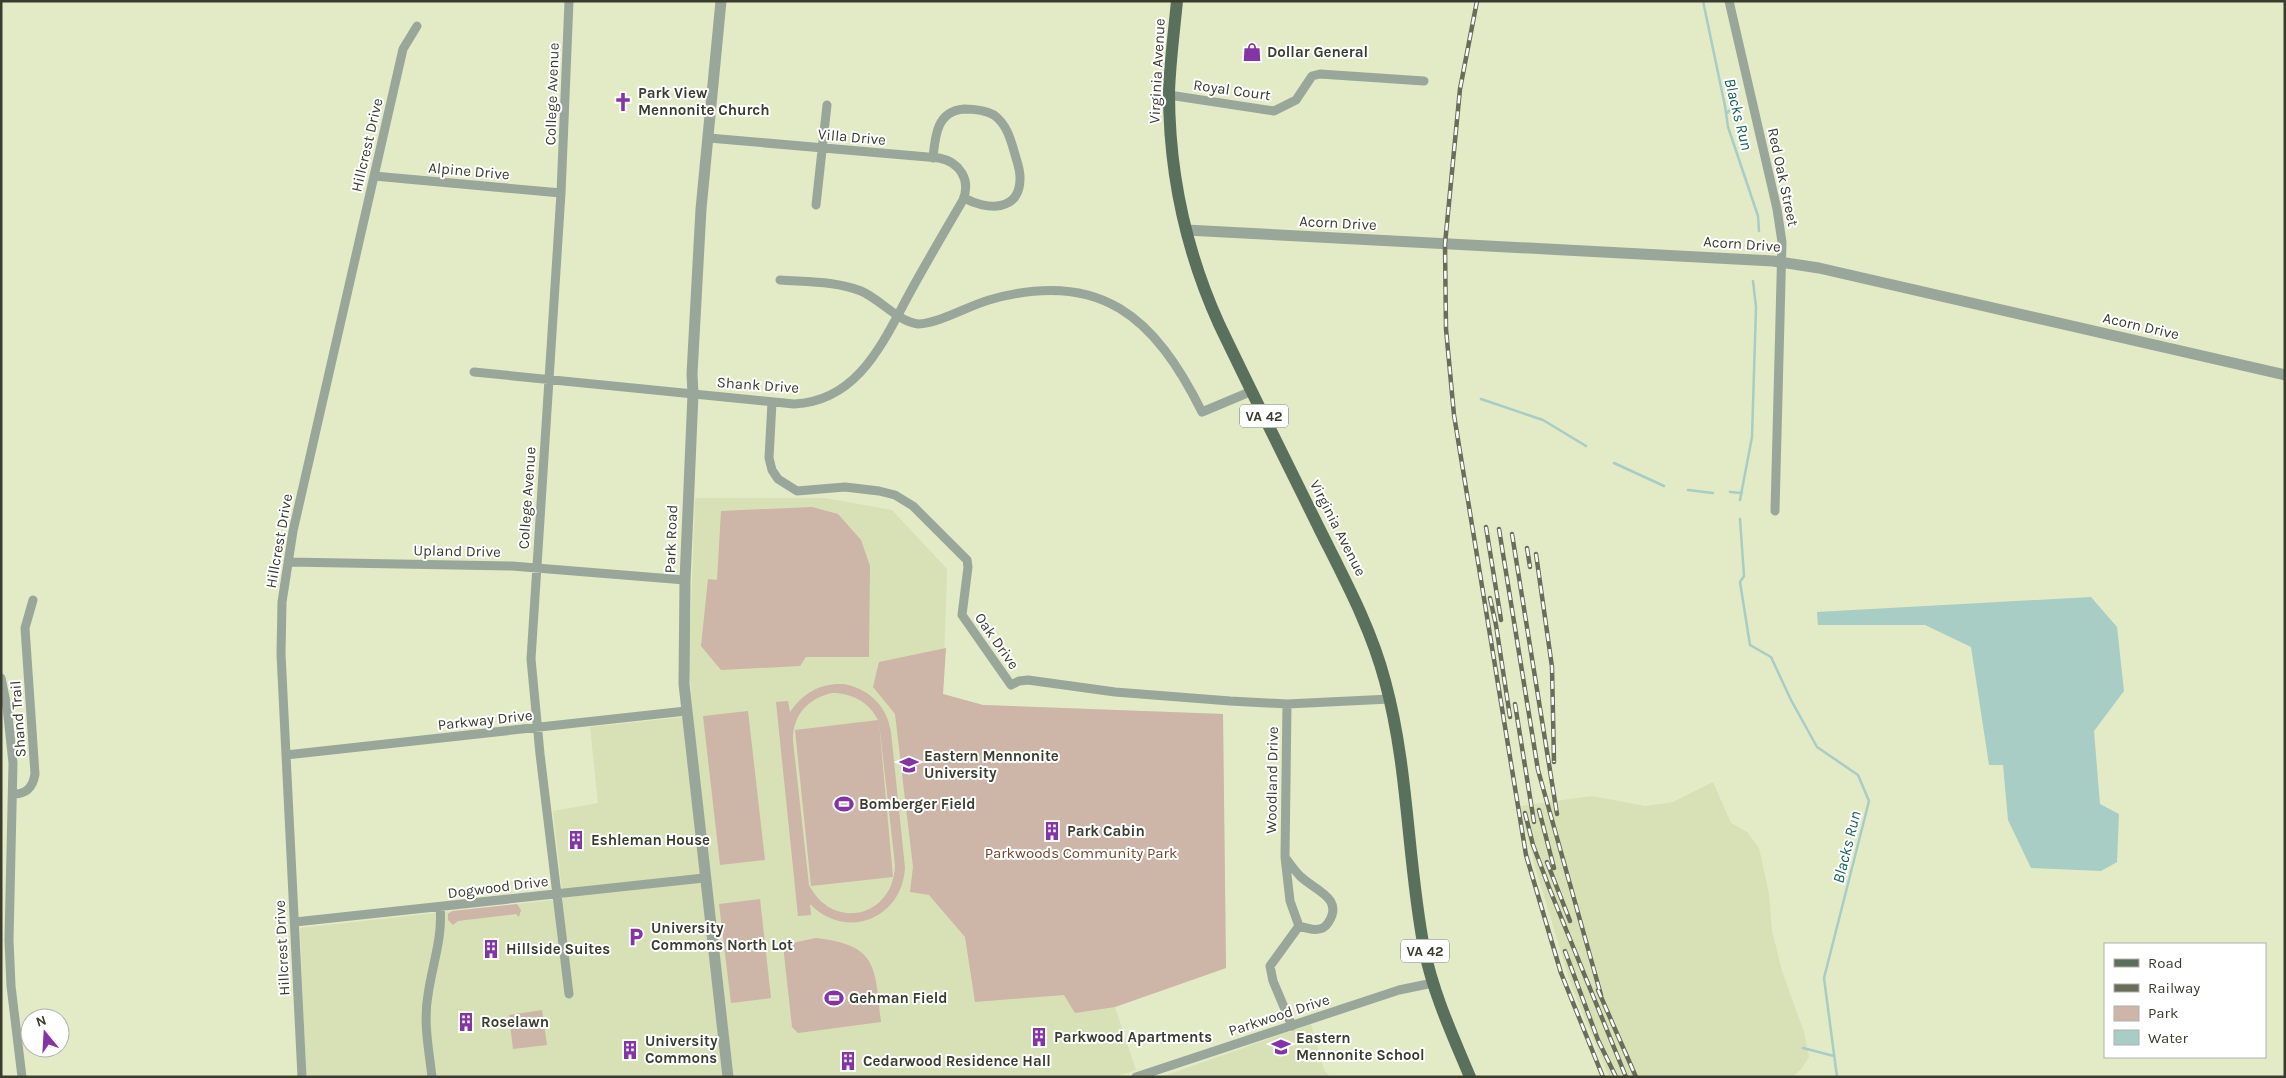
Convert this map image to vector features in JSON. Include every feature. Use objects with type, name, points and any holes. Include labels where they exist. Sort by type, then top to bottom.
[{"type":"main road","name":"Virginia Avenue","points":[[1177,1],[1170,95],[1173,159],[1186,230],[1206,294],[1360,611],[1378,657],[1390,699],[1403,769],[1419,917],[1433,983],[1470,1077]]},
{"type":"street","name":"College Avenue","points":[[569,1],[561,193],[531,658],[569,994]]},
{"type":"street","name":"Park Road","points":[[721,1],[701,210],[692,374],[693,394],[683,651],[686,712],[728,1077]]},
{"type":"street","name":"Red Oak Street","points":[[1729,1],[1777,210],[1782,242],[1775,511]]},
{"type":"street","name":"Hillcrest Drive","points":[[302,1077],[280,642],[282,602],[288,562],[403,50],[417,26]]},
{"type":"street","name":"Royal Court","points":[[1170,95],[1274,111],[1296,100],[1312,76],[1320,74],[1424,81]]},
{"type":"street","points":[[816,205],[827,105]]},
{"type":"street","points":[[933,158],[936,131],[940,122],[949,114],[960,110],[978,110],[992,114],[1002,123],[1009,135],[1020,171],[1017,191],[1006,203],[996,207],[983,207],[964,198]]},
{"type":"street","name":"Villa Drive","points":[[708,138],[933,158],[948,161],[960,169],[966,185],[964,198]]},
{"type":"street","name":"Alpine Drive","points":[[374,176],[561,193]]},
{"type":"street","name":"Shank Drive","points":[[474,372],[772,402],[808,402],[824,398],[844,388],[867,366],[964,198]]},
{"type":"street","name":"Acorn Drive","points":[[1186,230],[1782,262],[1819,268],[2285,375]]},
{"type":"street","points":[[780,280],[849,287],[880,301],[909,322],[920,324],[1006,295],[1055,289],[1085,294],[1116,306],[1148,328],[1171,358],[1202,412],[1252,391]]},
{"type":"street","name":"Oak Drive","points":[[772,402],[770,462],[775,475],[783,484],[797,491],[854,488],[895,496],[913,506],[964,555],[968,567],[962,615],[1011,685],[1019,681],[1028,680],[1167,697],[1287,704],[1390,699]]},
{"type":"street","name":"Upland Drive","points":[[288,562],[536,568],[685,580]]},
{"type":"street","name":"Shand Trail","points":[[13,794],[25,792],[30,788],[35,774],[25,628],[33,600]]},
{"type":"street","points":[[1,678],[11,734],[13,794],[9,940],[11,986],[22,1077]]},
{"type":"street","name":"Woodland Drive","points":[[1287,704],[1285,857],[1290,901],[1299,926]]},
{"type":"street","name":"Parkway Drive","points":[[286,755],[686,712]]},
{"type":"street","points":[[1285,857],[1300,876],[1328,896],[1333,906],[1332,916],[1327,926],[1314,930],[1299,926],[1270,966],[1273,981],[1292,1026]]},
{"type":"street","name":"Dogwood Drive","points":[[295,922],[704,878]]},
{"type":"street","points":[[432,1077],[426,1013],[427,996],[442,928],[440,907]]},
{"type":"street","name":"Parkwood Drive","points":[[1136,1077],[1399,990],[1433,983]]},
{"type":"shaded area","name":"Eastern Mennonite University","points":[[695,498],[825,498],[892,510],[947,569],[943,694],[983,705],[1223,714],[1226,968],[1115,1007],[1136,1070],[1116,1077],[306,1077],[300,928],[563,899],[553,811],[598,803],[590,727],[693,716],[689,668]]},
{"type":"shaded area","points":[[1713,782],[1731,823],[1747,832],[1759,848],[1769,894],[1772,931],[1782,971],[1804,1032],[1809,1057],[1802,1068],[1792,1077],[1609,1077],[1571,985],[1536,870],[1520,806],[1592,796],[1645,806],[1673,802]]},
{"type":"shaded area","name":"Eastern Mennonite School","points":[[1311,1024],[1324,1070],[1330,1077],[1161,1077]]},
{"type":"green space","points":[[812,507],[838,514],[861,540],[870,566],[869,657],[806,657],[800,666],[721,670],[701,646],[708,579],[717,580],[721,511]]},
{"type":"green space","name":"Parkwoods Community Park","points":[[946,648],[943,694],[983,705],[1223,714],[1226,968],[1115,1007],[1075,1013],[1064,995],[975,1002],[965,937],[929,895],[910,892],[913,867],[895,714],[873,687],[879,662]]},
{"type":"green space","name":"Bomberger Field","points":[[835,684],[853,686],[869,695],[881,707],[889,723],[905,868],[902,886],[894,900],[883,912],[870,919],[855,922],[840,921],[824,915],[810,904],[811,915],[798,916],[776,702],[788,701],[790,712],[801,699],[813,690]],"holes":[[[839,693],[853,697],[870,708],[878,720],[795,730],[811,886],[893,877],[885,897],[874,907],[861,912],[846,913],[832,909],[820,900],[809,885],[793,732],[803,709],[823,695]],[[879,722],[895,865],[893,877]]]},
{"type":"green space","points":[[748,711],[765,860],[720,865],[703,716]]},
{"type":"green space","points":[[760,899],[771,998],[731,1003],[719,904]]},
{"type":"green space","points":[[517,904],[521,910],[519,917],[516,914],[458,921],[453,925],[448,920],[448,914],[452,911]]},
{"type":"green space","name":"Gehman Field","points":[[816,938],[836,941],[851,946],[862,953],[870,962],[877,987],[881,1022],[798,1033],[792,1027],[783,945]]},
{"type":"green space","points":[[542,1010],[547,1045],[513,1049],[509,1015]]},
{"type":"water","points":[[2091,597],[2117,627],[2124,691],[2094,731],[2100,804],[2119,814],[2117,862],[2101,871],[2031,868],[2008,820],[2003,765],[1989,765],[1971,647],[1925,625],[1818,625],[1817,612]]},
{"type":"waterway","name":"Blacks Run","points":[[1703,1],[1728,127],[1758,216],[1759,231]]},
{"type":"waterway","name":"Blacks Run","points":[[1726,114],[1732,108]]},
{"type":"waterway","name":"Blacks Run","points":[[1740,500],[1752,437],[1756,307],[1753,281]]},
{"type":"waterway","points":[[1481,399],[1543,420],[1586,446]]},
{"type":"waterway","points":[[1614,463],[1664,486]]},
{"type":"waterway","points":[[1688,490],[1713,493]]},
{"type":"waterway","points":[[1730,492],[1742,493]]},
{"type":"waterway","name":"Blacks Run","points":[[1740,519],[1744,576],[1740,582],[1750,645],[1771,657],[1791,700],[1817,747],[1858,775],[1869,801],[1824,978],[1837,1077]]},
{"type":"waterway","points":[[1803,1048],[1834,1056]]},
{"type":"railway","points":[[1477,1],[1460,89],[1445,244],[1446,329],[1454,415],[1526,855],[1561,973],[1603,1077]]},
{"type":"railway","points":[[1486,527],[1501,620]]},
{"type":"railway","points":[[1499,529],[1538,770],[1601,995]]},
{"type":"railway","points":[[1512,534],[1557,814]]},
{"type":"railway","points":[[1527,548],[1530,567]]},
{"type":"railway","points":[[1536,554],[1552,667],[1554,762]]},
{"type":"railway","points":[[1490,598],[1510,717]]},
{"type":"railway","points":[[1515,704],[1534,822]]},
{"type":"railway","points":[[1539,810],[1554,868]]},
{"type":"railway","points":[[1525,813],[1533,845],[1550,890],[1626,1077]]},
{"type":"railway","points":[[1547,862],[1570,921]]},
{"type":"railway","points":[[1565,951],[1598,1040],[1616,1077]]},
{"type":"railway","points":[[1598,990],[1636,1077]]},
{"type":"place","name":"Dollar General","points":[[1252,52]]},
{"type":"place","name":"Park View Mennonite Church","points":[[623,102]]},
{"type":"place","name":"Eastern Mennonite University","points":[[909,765]]},
{"type":"place","name":"Bomberger Field","points":[[844,804]]},
{"type":"place","name":"Park Cabin","points":[[1052,831]]},
{"type":"place","name":"Eshleman House","points":[[576,840]]},
{"type":"place","name":"University Commons North Lot","points":[[636,937]]},
{"type":"place","name":"Hillside Suites","points":[[491,949]]},
{"type":"place","name":"Gehman Field","points":[[834,998]]},
{"type":"place","name":"Roselawn","points":[[466,1022]]},
{"type":"place","name":"Parkwood Apartments","points":[[1039,1037]]},
{"type":"place","name":"Eastern Mennonite School","points":[[1281,1047]]},
{"type":"place","name":"University Commons","points":[[630,1050]]},
{"type":"place","name":"Cedarwood Residence Hall","points":[[848,1061]]}]
